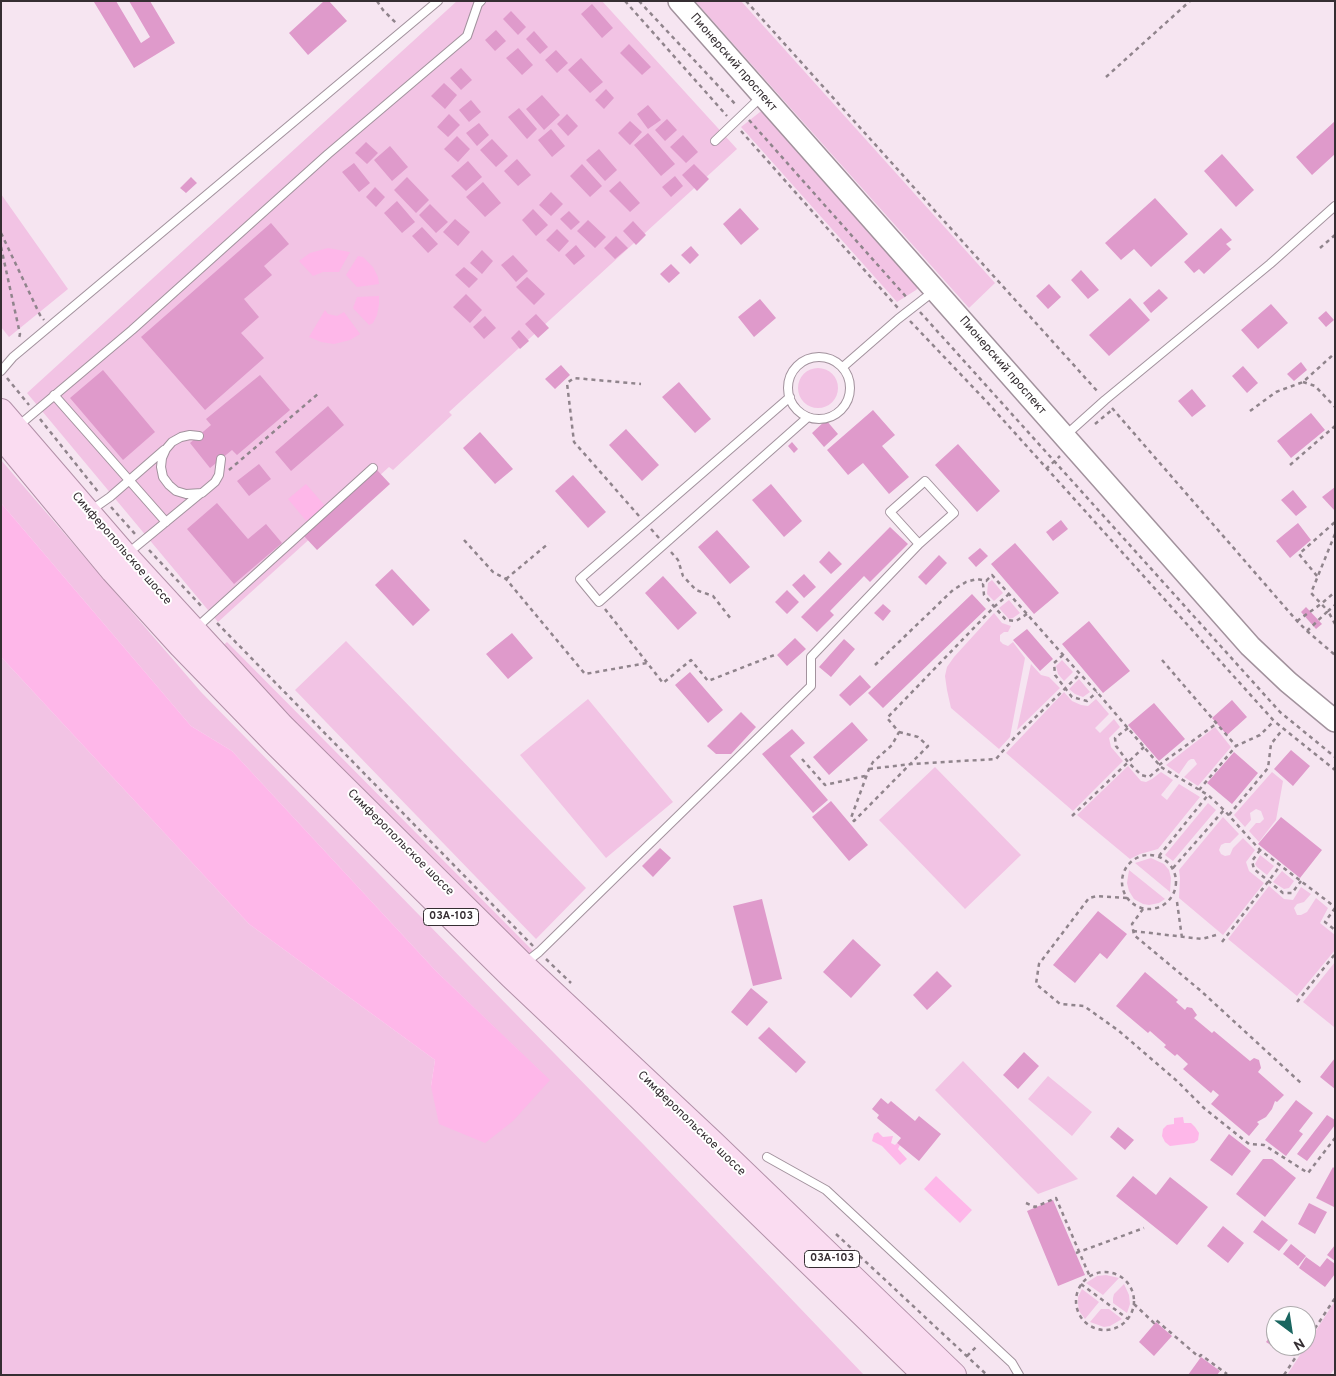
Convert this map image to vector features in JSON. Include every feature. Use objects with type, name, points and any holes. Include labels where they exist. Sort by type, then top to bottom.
[{"type":"main road","name":"Симферопольское шоссе","points":[[6,425],[97,507],[201,623],[282,726],[531,958],[712,1142],[960,1366]]},
{"type":"main road","name":"Симферопольское шоссе","points":[[6,425],[113,571],[181,646],[277,745],[512,978],[646,1104],[925,1375]]},
{"type":"street","name":"Пионерский проспект","points":[[679,1],[1250,646],[1288,682],[1335,721]]},
{"type":"lane","points":[[1,371],[13,357],[438,1]]},
{"type":"lane","points":[[6,425],[34,412],[132,330],[328,154],[467,36],[478,4],[481,1]]},
{"type":"lane","points":[[716,140],[762,97]]},
{"type":"lane","points":[[1065,437],[1105,400],[1270,264],[1335,206]]},
{"type":"lane","points":[[844,366],[904,314],[936,290]]},
{"type":"lane","points":[[817,356],[832,359],[844,366],[851,384],[846,404],[840,412],[830,418],[819,419],[801,414],[791,402],[790,397],[788,389],[789,378],[792,372],[804,360],[817,356]]},
{"type":"lane","points":[[54,395],[166,522]]},
{"type":"lane","points":[[790,397],[580,580],[599,602],[808,417]]},
{"type":"lane","points":[[97,507],[172,442],[180,437],[199,436]]},
{"type":"lane","points":[[166,449],[161,467],[169,485],[176,491],[186,494],[202,493]]},
{"type":"lane","points":[[134,549],[215,482],[219,475],[221,459]]},
{"type":"lane","points":[[201,623],[373,468]]},
{"type":"lane","points":[[531,958],[811,686],[811,657],[919,544],[954,513],[925,481],[890,512],[919,544]]},
{"type":"lane","points":[[767,1157],[826,1190],[985,1337],[1012,1363],[1019,1375]]},
{"type":"path","points":[[378,1],[383,10],[403,31]]},
{"type":"path","points":[[624,1],[904,314],[1274,721],[1335,770]]},
{"type":"path","points":[[639,1],[744,114],[1280,712],[1335,757]]},
{"type":"path","points":[[746,1],[1105,400],[1297,621],[1335,655]]},
{"type":"path","points":[[1106,77],[1190,1]]},
{"type":"path","points":[[1,233],[40,315],[50,327]]},
{"type":"path","points":[[1320,248],[1335,235]]},
{"type":"path","points":[[1,248],[20,334],[19,341]]},
{"type":"path","points":[[1250,411],[1276,392],[1303,382],[1335,353]]},
{"type":"path","points":[[1,371],[34,412],[97,507],[201,623],[531,958],[574,986]]},
{"type":"path","points":[[641,384],[574,378],[567,383],[574,442],[678,560],[683,576],[696,590],[712,596],[730,619]]},
{"type":"path","points":[[1303,382],[1315,386],[1335,407]]},
{"type":"path","points":[[215,482],[320,393]]},
{"type":"path","points":[[1290,465],[1335,426]]},
{"type":"path","points":[[1317,576],[1299,554],[1335,522]]},
{"type":"path","points":[[1335,534],[1317,576],[1312,593],[1328,611],[1335,624]]},
{"type":"path","points":[[464,540],[492,572],[506,579],[585,674],[647,662]]},
{"type":"path","points":[[506,579],[548,542]]},
{"type":"path","points":[[1027,614],[1016,621],[1006,620],[984,595],[983,584],[992,575],[1010,594],[1097,692],[1160,766],[1208,795],[1229,815],[1260,850],[1335,908],[1325,922],[1335,930]]},
{"type":"path","points":[[875,665],[953,590],[966,582],[977,579],[987,581]]},
{"type":"path","points":[[1297,621],[1335,592]]},
{"type":"path","points":[[900,732],[892,745],[869,768],[851,818],[854,821],[928,746],[918,737],[900,732],[887,718],[994,607],[1010,594]]},
{"type":"path","points":[[599,602],[662,683],[691,660],[708,681],[777,654]]},
{"type":"path","points":[[1307,631],[1335,605]]},
{"type":"path","points":[[1063,654],[1054,662],[1055,675],[1072,697],[1087,701],[1097,692]]},
{"type":"path","points":[[1162,660],[1236,746]]},
{"type":"path","points":[[869,768],[996,759],[1015,737],[1080,674]]},
{"type":"path","points":[[1199,790],[1236,746],[1260,735],[1274,721]]},
{"type":"path","points":[[1128,728],[1115,738],[1116,746],[1141,775],[1149,777],[1160,766],[1216,724]]},
{"type":"path","points":[[1229,815],[1268,768],[1272,744],[1283,728]]},
{"type":"path","points":[[1072,816],[1144,747]]},
{"type":"path","points":[[802,759],[825,786],[866,776]]},
{"type":"path","points":[[1159,856],[1208,795]]},
{"type":"path","points":[[1173,868],[1224,810]]},
{"type":"path","points":[[1260,850],[1252,861],[1254,869],[1283,893],[1292,893],[1301,881]]},
{"type":"path","points":[[1145,855],[1159,856],[1166,860],[1173,868],[1176,877],[1176,888],[1171,898],[1163,906],[1144,909],[1127,898],[1122,888],[1122,877],[1129,864],[1135,859],[1145,855]]},
{"type":"path","points":[[1222,942],[1280,866]]},
{"type":"path","points":[[1127,898],[1097,896],[1089,898],[1039,964],[1036,984],[1060,1004],[1084,1006],[1119,1031],[1177,1081],[1205,1109],[1249,1144],[1264,1145],[1308,1172],[1335,1138]]},
{"type":"path","points":[[1176,902],[1182,938]]},
{"type":"path","points":[[1144,909],[1132,924],[1134,935],[1201,991],[1302,1084]]},
{"type":"path","points":[[1133,931],[1202,939],[1216,935]]},
{"type":"path","points":[[1297,1002],[1335,954]]},
{"type":"path","points":[[1026,1203],[1035,1207],[1056,1198],[1077,1252],[1090,1277]]},
{"type":"path","points":[[1077,1252],[1144,1228]]},
{"type":"path","points":[[832,1230],[960,1366],[987,1375]]},
{"type":"path","points":[[1104,1272],[1118,1275],[1128,1284],[1134,1295],[1134,1304],[1128,1319],[1120,1326],[1111,1330],[1090,1326],[1080,1316],[1076,1306],[1076,1298],[1081,1284],[1090,1277],[1104,1272]]},
{"type":"path","points":[[1081,1284],[1128,1319]]},
{"type":"path","points":[[1316,1327],[1335,1298]]},
{"type":"path","points":[[1134,1304],[1154,1322],[1156,1320],[1199,1357],[1201,1355],[1227,1374]]},
{"type":"path","points":[[960,1366],[985,1337]]},
{"type":"path","points":[[1284,1375],[1296,1356]]},
{"type":"shaded area","points":[[457,1],[602,1],[737,149],[449,412],[452,415],[393,470],[389,467],[218,622],[27,393]]},
{"type":"shaded area","points":[[695,1],[741,1],[995,283],[969,308]]},
{"type":"shaded area","points":[[767,111],[922,284],[916,290],[897,302],[741,127],[760,112]]},
{"type":"shaded area","points":[[1,194],[68,289],[9,337],[1,327]]},
{"type":"shaded area","points":[[328,248],[350,252],[339,272],[323,272],[313,276],[299,261],[310,253]]},
{"type":"shaded area","points":[[358,256],[363,257],[373,267],[379,284],[357,287],[346,275]]},
{"type":"shaded area","points":[[379,296],[377,315],[373,323],[369,325],[353,308],[357,297]]},
{"type":"shaded area","points":[[325,310],[328,314],[337,316],[344,312],[360,334],[350,340],[334,344],[321,342],[309,337]]},
{"type":"shaded area","points":[[822,368],[829,371],[835,377],[838,388],[837,396],[829,405],[822,408],[814,408],[807,405],[799,396],[798,384],[801,377],[810,369]]},
{"type":"shaded area","points":[[1,460],[201,692],[644,1145],[864,1375],[1,1375],[1,657],[249,924],[435,1060],[431,1086],[549,1080],[436,971],[232,751],[191,726],[1,503]]},
{"type":"shaded area","points":[[306,484],[326,507],[308,523],[288,499]]},
{"type":"shaded area","points":[[1,503],[191,726],[232,751],[436,971],[550,1080],[513,1121],[485,1143],[439,1124],[431,1086],[435,1060],[249,924],[1,657]]},
{"type":"shaded area","points":[[992,580],[1003,593],[994,601],[987,594],[988,583]]},
{"type":"shaded area","points":[[1009,600],[1020,613],[1009,619],[999,608]]},
{"type":"shaded area","points":[[994,613],[1002,623],[1011,626],[1008,632],[1000,635],[1000,641],[1008,646],[1013,642],[1025,658],[1010,737],[999,749],[951,708],[945,676],[947,667],[954,657]]},
{"type":"shaded area","points":[[346,641],[586,888],[536,939],[295,690]]},
{"type":"shaded area","points":[[227,642],[534,952],[527,958],[219,649]]},
{"type":"shaded area","points":[[1062,660],[1073,672],[1064,681],[1058,674],[1056,666]]},
{"type":"shaded area","points":[[1031,664],[1041,675],[1049,677],[1060,688],[1017,730]]},
{"type":"shaded area","points":[[1079,679],[1090,692],[1083,697],[1069,689]]},
{"type":"shaded area","points":[[1064,692],[1072,701],[1081,705],[1088,706],[1096,699],[1109,714],[1095,728],[1100,733],[1114,719],[1120,727],[1109,738],[1111,747],[1123,761],[1073,811],[1006,753]]},
{"type":"shaded area","points":[[588,699],[673,802],[606,858],[520,755]]},
{"type":"shaded area","points":[[1215,727],[1231,747],[1198,786],[1184,777],[1197,764],[1194,759],[1188,761],[1179,774],[1166,765]]},
{"type":"shaded area","points":[[1128,766],[1141,781],[1146,782],[1161,772],[1173,780],[1161,795],[1167,800],[1179,784],[1200,797],[1158,849],[1130,859],[1077,815]]},
{"type":"shaded area","points":[[935,767],[1021,855],[965,909],[879,820]]},
{"type":"shaded area","points":[[1272,772],[1283,781],[1276,820],[1259,842],[1249,831],[1256,823],[1260,823],[1264,819],[1261,811],[1256,809],[1250,813],[1251,820],[1245,827],[1234,815]]},
{"type":"shaded area","points":[[1208,803],[1216,810],[1173,861],[1165,855]]},
{"type":"shaded area","points":[[1223,817],[1239,834],[1230,843],[1221,845],[1219,850],[1221,854],[1225,856],[1230,855],[1233,848],[1243,838],[1255,850],[1246,862],[1249,871],[1264,883],[1223,935],[1179,898],[1179,870]]},
{"type":"shaded area","points":[[1260,855],[1274,866],[1267,875],[1255,864]]},
{"type":"shaded area","points":[[1151,858],[1164,864],[1169,870],[1171,878],[1170,892],[1135,863]]},
{"type":"shaded area","points":[[1129,870],[1165,899],[1159,903],[1149,905],[1134,899],[1127,883]]},
{"type":"shaded area","points":[[1282,871],[1294,881],[1289,888],[1284,889],[1273,882]]},
{"type":"shaded area","points":[[1269,886],[1284,899],[1293,900],[1301,887],[1311,894],[1304,902],[1297,904],[1294,908],[1297,915],[1307,912],[1316,898],[1328,908],[1320,923],[1335,935],[1335,950],[1297,996],[1228,939]]},
{"type":"shaded area","points":[[1335,962],[1335,1027],[1334,1027],[1303,1002]]},
{"type":"shaded area","points":[[963,1061],[1078,1179],[1038,1194],[935,1090]]},
{"type":"shaded area","points":[[1048,1076],[1092,1112],[1072,1136],[1028,1099]]},
{"type":"shaded area","points":[[1183,1117],[1184,1123],[1191,1123],[1199,1133],[1198,1140],[1194,1143],[1170,1146],[1162,1136],[1163,1129],[1167,1125],[1174,1124],[1174,1118]]},
{"type":"shaded area","points":[[878,1132],[883,1137],[893,1136],[891,1143],[900,1145],[898,1149],[907,1159],[900,1165],[882,1146],[872,1141],[874,1134]]},
{"type":"shaded area","points":[[936,1176],[972,1210],[960,1223],[924,1189]]},
{"type":"shaded area","points":[[1106,1275],[1119,1278],[1103,1295],[1086,1283],[1097,1276]]},
{"type":"shaded area","points":[[1124,1284],[1129,1295],[1130,1304],[1127,1313],[1113,1303],[1114,1294]]},
{"type":"shaded area","points":[[1082,1289],[1099,1302],[1085,1319],[1079,1311],[1078,1303],[1078,1297]]},
{"type":"shaded area","points":[[1335,1301],[1335,1368],[1330,1375],[1287,1375],[1299,1356],[1316,1356],[1316,1330]]},
{"type":"shaded area","points":[[1101,1309],[1109,1309],[1122,1319],[1110,1326],[1104,1327],[1090,1322]]},
{"type":"building","points":[[116,1],[141,43],[150,37],[129,1],[150,1],[175,43],[134,68],[94,2]]},
{"type":"building","points":[[324,1],[329,1],[347,21],[308,55],[289,33]]},
{"type":"building","points":[[592,4],[613,28],[602,38],[581,14]]},
{"type":"building","points":[[511,11],[526,27],[518,35],[503,19]]},
{"type":"building","points":[[496,30],[506,41],[495,51],[485,40]]},
{"type":"building","points":[[534,31],[548,47],[540,54],[526,39]]},
{"type":"building","points":[[629,44],[651,67],[642,75],[620,53]]},
{"type":"building","points":[[518,48],[533,65],[522,75],[506,58]]},
{"type":"building","points":[[556,50],[568,63],[557,73],[545,60]]},
{"type":"building","points":[[581,58],[603,82],[590,93],[568,70]]},
{"type":"building","points":[[461,68],[472,80],[461,90],[450,78]]},
{"type":"building","points":[[444,83],[457,95],[445,109],[431,96]]},
{"type":"building","points":[[606,89],[614,98],[604,109],[595,100]]},
{"type":"building","points":[[542,95],[560,115],[544,130],[526,109]]},
{"type":"building","points":[[471,100],[481,112],[469,122],[459,110]]},
{"type":"building","points":[[648,105],[661,120],[648,129],[637,114]]},
{"type":"building","points":[[519,108],[537,129],[527,139],[508,117]]},
{"type":"building","points":[[449,114],[460,125],[448,137],[437,127]]},
{"type":"building","points":[[567,114],[578,126],[568,136],[557,124]]},
{"type":"building","points":[[667,119],[677,130],[665,141],[655,130]]},
{"type":"building","points":[[630,121],[642,132],[630,145],[618,133]]},
{"type":"building","points":[[1335,121],[1335,154],[1312,175],[1296,157]]},
{"type":"building","points":[[479,123],[489,135],[477,146],[466,133]]},
{"type":"building","points":[[551,129],[565,146],[552,157],[538,140]]},
{"type":"building","points":[[648,133],[675,164],[661,176],[634,145]]},
{"type":"building","points":[[683,135],[698,152],[686,163],[670,147]]},
{"type":"building","points":[[457,136],[470,149],[458,162],[444,149]]},
{"type":"building","points":[[492,139],[508,156],[496,167],[480,150]]},
{"type":"building","points":[[366,142],[378,153],[367,164],[355,153]]},
{"type":"building","points":[[390,146],[408,167],[392,181],[374,160]]},
{"type":"building","points":[[599,149],[617,170],[605,181],[586,160]]},
{"type":"building","points":[[1222,154],[1254,190],[1236,207],[1204,171]]},
{"type":"building","points":[[517,159],[531,175],[518,186],[504,171]]},
{"type":"building","points":[[468,161],[482,177],[466,191],[451,176]]},
{"type":"building","points":[[354,163],[370,183],[359,192],[342,172]]},
{"type":"building","points":[[582,164],[602,186],[590,197],[570,176]]},
{"type":"building","points":[[694,164],[709,179],[697,191],[682,175]]},
{"type":"building","points":[[675,176],[683,186],[671,197],[662,187]]},
{"type":"building","points":[[191,177],[197,183],[186,193],[180,188]]},
{"type":"building","points":[[407,177],[429,200],[416,213],[394,190]]},
{"type":"building","points":[[620,181],[640,203],[630,212],[609,191]]},
{"type":"building","points":[[483,182],[501,203],[485,217],[466,197]]},
{"type":"building","points":[[375,187],[385,197],[376,207],[366,197]]},
{"type":"building","points":[[551,192],[563,204],[551,216],[539,205]]},
{"type":"building","points":[[1155,198],[1188,234],[1151,267],[1134,249],[1121,260],[1105,243]]},
{"type":"building","points":[[397,201],[415,222],[402,233],[384,213]]},
{"type":"building","points":[[430,204],[448,222],[436,233],[419,215]]},
{"type":"building","points":[[740,208],[759,229],[741,245],[723,224]]},
{"type":"building","points":[[533,209],[548,225],[536,236],[522,220]]},
{"type":"building","points":[[569,211],[580,222],[571,230],[560,219]]},
{"type":"building","points":[[455,219],[470,232],[458,246],[443,232]]},
{"type":"building","points":[[588,220],[606,237],[595,248],[577,231]]},
{"type":"building","points":[[633,221],[646,235],[636,245],[623,231]]},
{"type":"building","points":[[271,223],[289,244],[264,266],[272,275],[244,299],[259,317],[241,333],[264,358],[205,410],[141,337]]},
{"type":"building","points":[[422,227],[438,244],[428,253],[412,236]]},
{"type":"building","points":[[1221,228],[1232,240],[1226,244],[1231,249],[1204,274],[1199,269],[1194,273],[1184,262]]},
{"type":"building","points":[[557,229],[569,241],[559,252],[546,240]]},
{"type":"building","points":[[616,236],[628,248],[615,259],[604,248]]},
{"type":"building","points":[[576,245],[585,256],[574,265],[565,255]]},
{"type":"building","points":[[691,246],[699,255],[690,264],[681,255]]},
{"type":"building","points":[[482,250],[493,261],[482,274],[470,263]]},
{"type":"building","points":[[513,255],[528,271],[516,282],[501,265]]},
{"type":"building","points":[[671,264],[680,273],[669,283],[660,274]]},
{"type":"building","points":[[464,267],[478,279],[469,288],[455,275]]},
{"type":"building","points":[[1081,270],[1099,290],[1088,299],[1071,280]]},
{"type":"building","points":[[527,277],[545,294],[534,305],[516,287]]},
{"type":"building","points":[[1049,284],[1061,297],[1048,309],[1036,296]]},
{"type":"building","points":[[1159,289],[1168,298],[1151,313],[1143,303]]},
{"type":"building","points":[[466,294],[482,310],[470,323],[453,307]]},
{"type":"building","points":[[1130,298],[1150,320],[1109,356],[1089,335]]},
{"type":"building","points":[[760,299],[776,318],[754,337],[738,317]]},
{"type":"building","points":[[1271,304],[1288,323],[1258,349],[1241,330]]},
{"type":"building","points":[[1326,311],[1334,320],[1326,327],[1318,318]]},
{"type":"building","points":[[536,314],[549,328],[538,338],[525,324]]},
{"type":"building","points":[[485,316],[496,328],[484,339],[473,327]]},
{"type":"building","points":[[519,330],[529,341],[520,349],[511,338]]},
{"type":"building","points":[[1301,362],[1307,370],[1294,381],[1287,374]]},
{"type":"building","points":[[561,365],[570,375],[555,389],[545,379]]},
{"type":"building","points":[[1243,366],[1258,383],[1247,393],[1232,376]]},
{"type":"building","points":[[103,370],[155,432],[123,460],[70,398]]},
{"type":"building","points":[[260,375],[290,410],[237,455],[232,450],[210,468],[190,443],[211,425],[206,419]]},
{"type":"building","points":[[679,382],[711,419],[695,433],[662,397]]},
{"type":"building","points":[[1192,389],[1206,406],[1192,417],[1178,401]]},
{"type":"building","points":[[328,406],[344,425],[291,471],[275,452]]},
{"type":"building","points":[[873,410],[895,435],[882,446],[909,477],[889,494],[863,463],[848,475],[827,450]]},
{"type":"building","points":[[1311,413],[1325,430],[1291,458],[1277,441]]},
{"type":"building","points":[[826,420],[838,434],[824,447],[812,433]]},
{"type":"building","points":[[626,429],[659,465],[642,481],[609,445]]},
{"type":"building","points":[[480,432],[513,469],[495,484],[463,448]]},
{"type":"building","points":[[792,442],[798,449],[794,453],[788,446]]},
{"type":"building","points":[[958,444],[1000,491],[977,512],[935,465]]},
{"type":"building","points":[[259,464],[271,479],[249,496],[237,481]]},
{"type":"building","points":[[377,470],[390,484],[317,550],[304,536]]},
{"type":"building","points":[[573,475],[606,512],[588,528],[555,491]]},
{"type":"building","points":[[771,484],[802,521],[784,537],[752,500]]},
{"type":"building","points":[[1335,487],[1335,511],[1322,497]]},
{"type":"building","points":[[1293,490],[1307,507],[1296,516],[1281,500]]},
{"type":"building","points":[[217,503],[248,539],[266,524],[282,543],[234,584],[187,529]]},
{"type":"building","points":[[1061,520],[1068,529],[1053,541],[1046,532]]},
{"type":"building","points":[[1298,523],[1311,540],[1290,558],[1276,541]]},
{"type":"building","points":[[890,527],[908,544],[870,582],[864,576],[830,611],[834,615],[817,632],[801,617]]},
{"type":"building","points":[[717,530],[750,567],[730,584],[698,547]]},
{"type":"building","points":[[1015,543],[1059,593],[1034,614],[991,564]]},
{"type":"building","points":[[980,548],[988,556],[976,567],[968,558]]},
{"type":"building","points":[[829,551],[842,564],[831,574],[819,562]]},
{"type":"building","points":[[939,555],[947,563],[926,585],[918,577]]},
{"type":"building","points":[[392,569],[430,610],[413,626],[375,585]]},
{"type":"building","points":[[804,574],[816,587],[804,598],[792,585]]},
{"type":"building","points":[[663,576],[697,613],[678,630],[645,593]]},
{"type":"building","points":[[787,590],[799,602],[787,614],[775,602]]},
{"type":"building","points":[[972,594],[986,609],[883,708],[868,693]]},
{"type":"building","points":[[883,604],[891,611],[883,621],[874,613]]},
{"type":"building","points":[[1306,607],[1322,624],[1316,629],[1301,612]]},
{"type":"building","points":[[1089,621],[1130,671],[1103,693],[1062,644]]},
{"type":"building","points":[[1027,629],[1053,659],[1040,671],[1013,640]]},
{"type":"building","points":[[512,633],[533,658],[508,679],[486,654]]},
{"type":"building","points":[[795,638],[806,649],[787,666],[777,655]]},
{"type":"building","points":[[844,639],[855,649],[831,677],[819,667]]},
{"type":"building","points":[[690,672],[723,710],[708,723],[675,685]]},
{"type":"building","points":[[860,675],[871,687],[850,706],[839,695]]},
{"type":"building","points":[[1232,700],[1247,717],[1227,735],[1212,718]]},
{"type":"building","points":[[1154,703],[1185,739],[1159,761],[1128,725]]},
{"type":"building","points":[[741,712],[756,727],[731,754],[716,754],[707,746]]},
{"type":"building","points":[[852,722],[868,740],[829,775],[813,757]]},
{"type":"building","points":[[792,729],[805,743],[790,756],[828,800],[813,813],[762,754]]},
{"type":"building","points":[[1291,750],[1310,766],[1293,786],[1274,769]]},
{"type":"building","points":[[1234,752],[1258,773],[1232,804],[1207,783]]},
{"type":"building","points":[[831,801],[868,845],[849,861],[812,817]]},
{"type":"building","points":[[1281,817],[1322,850],[1300,878],[1258,844]]},
{"type":"building","points":[[660,848],[671,858],[653,877],[642,866]]},
{"type":"building","points":[[762,899],[782,979],[753,986],[733,906]]},
{"type":"building","points":[[1098,911],[1127,934],[1107,959],[1100,953],[1075,983],[1053,965]]},
{"type":"building","points":[[853,939],[881,965],[851,998],[823,972]]},
{"type":"building","points":[[937,971],[952,986],[927,1010],[913,995]]},
{"type":"building","points":[[1145,972],[1178,1000],[1176,1002],[1185,1010],[1187,1007],[1192,1008],[1197,1015],[1194,1018],[1212,1033],[1214,1031],[1250,1061],[1254,1058],[1259,1060],[1261,1068],[1258,1072],[1284,1095],[1277,1102],[1275,1101],[1266,1117],[1257,1122],[1259,1124],[1249,1136],[1211,1104],[1219,1095],[1213,1090],[1211,1093],[1183,1069],[1188,1064],[1177,1054],[1175,1056],[1150,1031],[1148,1033],[1116,1006]]},
{"type":"building","points":[[751,988],[768,1002],[747,1026],[731,1012]]},
{"type":"building","points":[[769,1027],[806,1062],[796,1073],[758,1038]]},
{"type":"building","points":[[1024,1052],[1039,1066],[1018,1089],[1003,1075]]},
{"type":"building","points":[[1335,1058],[1335,1089],[1320,1077]]},
{"type":"building","points":[[881,1098],[888,1104],[891,1101],[915,1121],[919,1116],[941,1134],[919,1161],[897,1143],[901,1138],[877,1118],[879,1115],[872,1109]]},
{"type":"building","points":[[1296,1100],[1313,1113],[1299,1131],[1303,1134],[1286,1156],[1265,1140]]},
{"type":"building","points":[[1327,1115],[1335,1120],[1335,1125],[1307,1161],[1297,1154]]},
{"type":"building","points":[[1118,1127],[1134,1140],[1125,1150],[1110,1137]]},
{"type":"building","points":[[1229,1134],[1251,1151],[1232,1176],[1210,1160]]},
{"type":"building","points":[[1263,1159],[1272,1159],[1296,1178],[1265,1217],[1236,1194]]},
{"type":"building","points":[[1333,1167],[1335,1169],[1334,1207],[1316,1198]]},
{"type":"building","points":[[1133,1176],[1156,1195],[1170,1177],[1208,1207],[1177,1245],[1116,1196]]},
{"type":"building","points":[[1053,1200],[1085,1275],[1058,1286],[1027,1211]]},
{"type":"building","points":[[1309,1203],[1327,1212],[1315,1234],[1298,1224]]},
{"type":"building","points":[[1262,1220],[1288,1240],[1279,1251],[1253,1232]]},
{"type":"building","points":[[1223,1226],[1244,1243],[1228,1263],[1207,1246]]},
{"type":"building","points":[[1291,1244],[1306,1256],[1298,1266],[1283,1254]]},
{"type":"building","points":[[1335,1245],[1335,1261],[1327,1255]]},
{"type":"building","points":[[1306,1257],[1320,1267],[1327,1258],[1335,1264],[1335,1274],[1325,1287],[1299,1268]]},
{"type":"building","points":[[1156,1322],[1172,1336],[1154,1356],[1139,1342]]},
{"type":"building","points":[[1201,1357],[1220,1371],[1217,1375],[1188,1375]]}]
